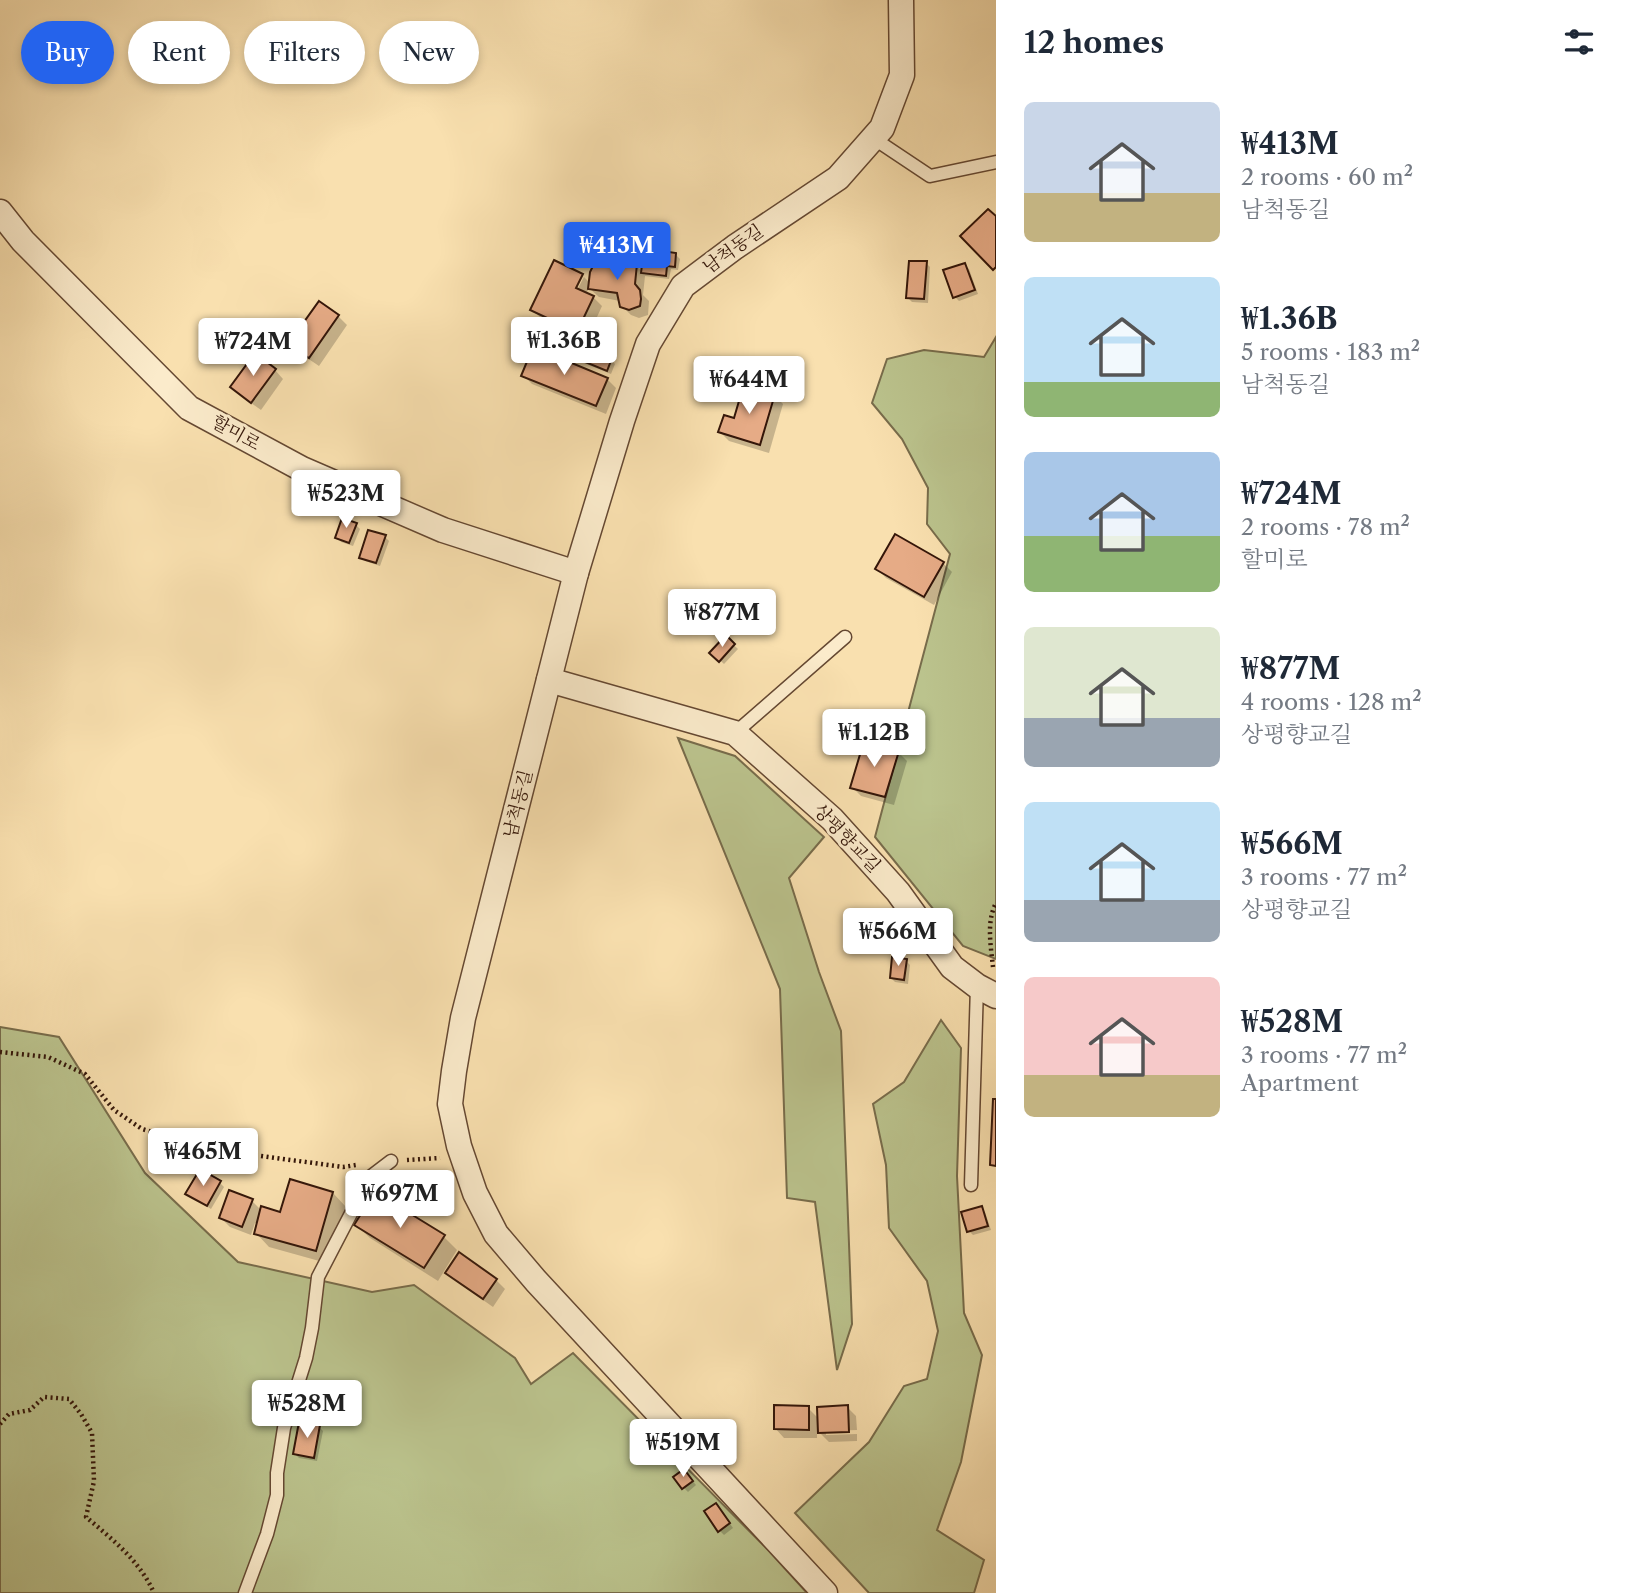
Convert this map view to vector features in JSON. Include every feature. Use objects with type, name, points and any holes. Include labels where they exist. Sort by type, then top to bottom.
[{"type":"street","name":"남척동길","points":[[825,1593],[545,1291],[496,1234],[475,1193],[450,1104],[463,1018],[576,573],[648,344],[683,286],[745,239],[838,178],[882,128],[902,75],[901,0]]},
{"type":"street","name":"할미로","points":[[0,212],[23,241],[189,408],[302,470],[443,530],[576,573]]},
{"type":"street","name":"상평향교길","points":[[549,680],[734,733],[832,819],[898,892],[952,967],[989,993]]},
{"type":"lane","points":[[873,138],[930,176],[996,162]]},
{"type":"lane","points":[[734,733],[845,637]]},
{"type":"lane","points":[[971,1185],[989,993]]},
{"type":"lane","points":[[245,1593],[267,1534],[277,1495],[277,1474],[284,1428],[310,1338],[318,1277],[370,1177],[391,1161]]},
{"type":"path","points":[[989,993],[990,928],[996,903]]},
{"type":"path","points":[[0,1052],[48,1057],[85,1074],[114,1110],[142,1129],[209,1149],[343,1167],[463,1157]]},
{"type":"path","points":[[0,1424],[9,1414],[30,1410],[44,1397],[69,1399],[92,1433],[94,1481],[86,1517],[122,1548],[150,1583],[154,1593]]},
{"type":"green space","points":[[996,337],[996,959],[963,946],[875,837],[950,554],[927,524],[928,488],[902,439],[872,403],[887,359],[924,350],[984,357]]},
{"type":"green space","points":[[678,738],[735,756],[824,837],[789,878],[841,1031],[852,1324],[837,1370],[815,1202],[787,1198],[780,989]]},
{"type":"green space","points":[[941,1020],[961,1048],[957,1176],[964,1313],[982,1355],[961,1462],[937,1530],[984,1560],[974,1593],[869,1593],[795,1513],[869,1442],[904,1386],[927,1379],[938,1331],[927,1281],[889,1228],[886,1165],[873,1104],[904,1082]]},
{"type":"green space","points":[[0,1027],[59,1037],[145,1173],[238,1262],[372,1292],[414,1285],[515,1358],[531,1384],[573,1353],[769,1551],[807,1593],[0,1593]]},
{"type":"building","points":[[988,209],[996,216],[996,267],[993,270],[960,236]]},
{"type":"building","points":[[662,251],[676,253],[675,267],[667,266],[666,276],[641,273],[643,257],[660,259]]},
{"type":"building","points":[[554,260],[583,274],[576,288],[594,296],[577,332],[530,310]]},
{"type":"building","points":[[596,260],[637,264],[635,284],[640,290],[640,306],[629,310],[620,307],[617,293],[588,289],[590,272]]},
{"type":"building","points":[[909,261],[927,261],[924,299],[906,298]]},
{"type":"building","points":[[965,263],[975,290],[953,298],[943,270]]},
{"type":"building","points":[[319,301],[339,315],[309,358],[274,334],[282,323],[296,333]]},
{"type":"building","points":[[572,343],[612,358],[607,371],[568,355]]},
{"type":"building","points":[[533,347],[608,378],[596,406],[521,376]]},
{"type":"building","points":[[255,353],[276,369],[251,403],[230,387]]},
{"type":"building","points":[[744,384],[775,394],[760,445],[718,432],[724,415],[734,418]]},
{"type":"building","points":[[342,518],[357,523],[349,543],[335,538]]},
{"type":"building","points":[[368,530],[386,535],[376,563],[359,558]]},
{"type":"building","points":[[895,534],[944,562],[924,597],[875,569]]},
{"type":"building","points":[[726,635],[735,644],[719,662],[709,653]]},
{"type":"building","points":[[864,741],[899,751],[885,797],[850,788]]},
{"type":"building","points":[[892,957],[907,959],[904,980],[890,978]]},
{"type":"building","points":[[993,1099],[996,1099],[996,1166],[990,1165]]},
{"type":"building","points":[[200,1169],[221,1181],[207,1206],[185,1194]]},
{"type":"building","points":[[290,1179],[333,1192],[316,1251],[254,1234],[261,1206],[280,1212]]},
{"type":"building","points":[[229,1190],[253,1199],[242,1227],[219,1218]]},
{"type":"building","points":[[375,1192],[445,1235],[424,1268],[354,1225]]},
{"type":"building","points":[[982,1206],[988,1226],[967,1232],[961,1212]]},
{"type":"building","points":[[459,1252],[497,1279],[483,1299],[445,1273]]},
{"type":"building","points":[[774,1405],[809,1406],[809,1430],[774,1429]]},
{"type":"building","points":[[848,1405],[849,1432],[818,1433],[817,1407]]},
{"type":"building","points":[[299,1422],[320,1425],[314,1458],[293,1454]]},
{"type":"building","points":[[684,1469],[693,1481],[682,1489],[673,1477]]},
{"type":"building","points":[[716,1503],[730,1523],[718,1532],[704,1511]]}]
